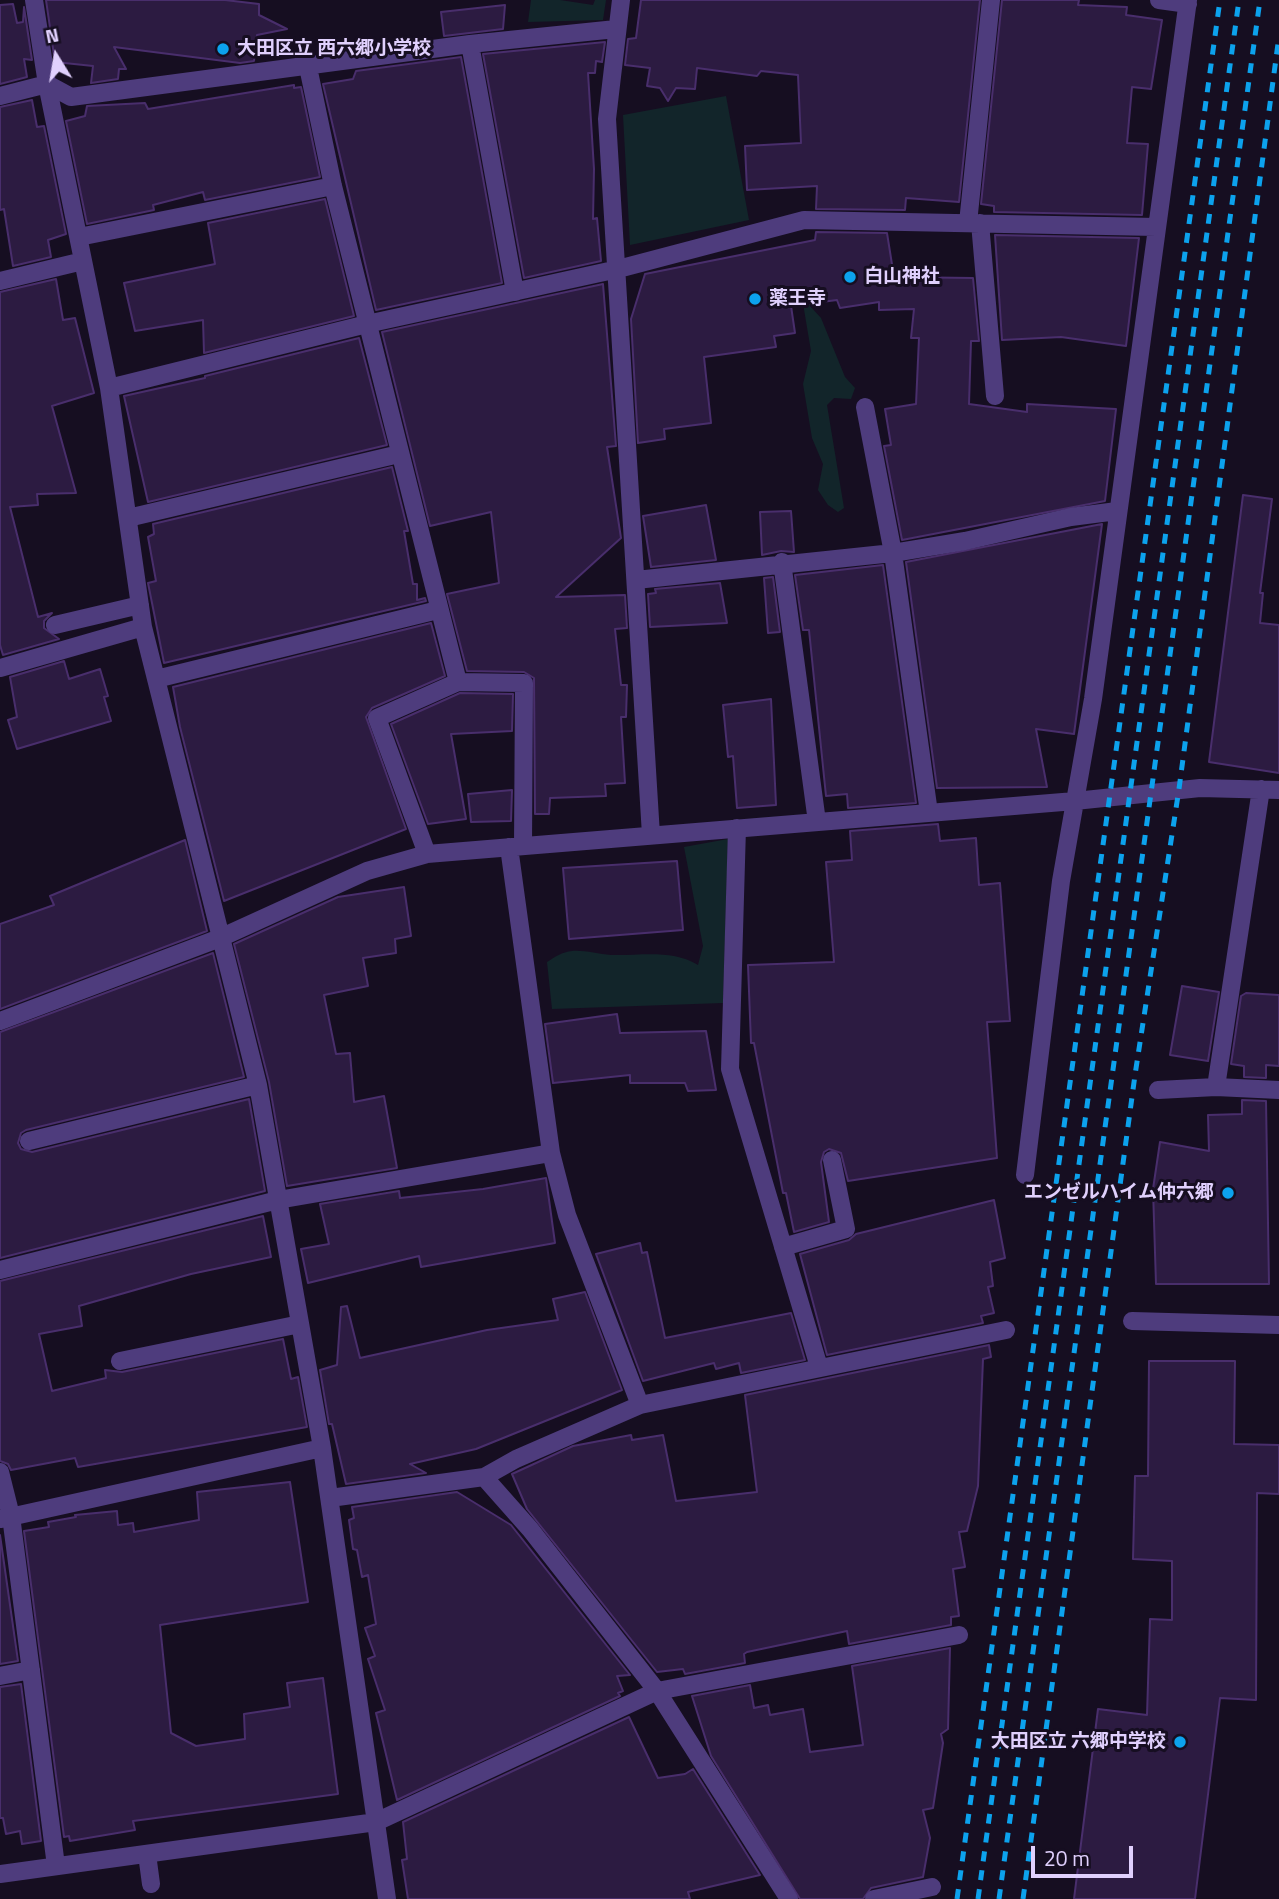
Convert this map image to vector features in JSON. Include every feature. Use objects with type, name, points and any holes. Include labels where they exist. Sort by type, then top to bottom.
[{"type":"street","points":[[34,0],[47,84],[109,388],[128,518],[128,552],[143,627],[258,1085],[330,1498],[387,1899]]},
{"type":"street","points":[[621,0],[607,119],[636,580],[651,749],[651,835]]},
{"type":"street","points":[[991,0],[974,223],[995,396]]},
{"type":"street","points":[[1025,1175],[1061,881],[1093,699],[1188,2],[1159,0]]},
{"type":"street","points":[[0,96],[47,84],[71,97],[470,44],[616,29]]},
{"type":"street","points":[[470,44],[515,292]]},
{"type":"street","points":[[308,67],[333,186],[458,682]]},
{"type":"street","points":[[79,237],[333,186]]},
{"type":"street","points":[[109,388],[367,324],[618,269],[804,220],[1156,227]]},
{"type":"street","points":[[0,281],[83,261]]},
{"type":"street","points":[[865,407],[893,553],[929,813]]},
{"type":"street","points":[[128,518],[399,454]]},
{"type":"street","points":[[636,580],[782,562],[893,553],[1117,511]]},
{"type":"street","points":[[782,562],[817,822]]},
{"type":"street","points":[[55,625],[140,605]]},
{"type":"street","points":[[156,679],[438,610]]},
{"type":"street","points":[[0,668],[143,627]]},
{"type":"street","points":[[427,854],[377,718],[458,682],[524,683],[516,847],[551,1153],[567,1215],[640,1405]]},
{"type":"street","points":[[0,1021],[220,938],[366,871],[427,854],[1075,801],[1179,789],[1270,790],[1216,1087]]},
{"type":"street","points":[[737,828],[730,1069],[819,1367]]},
{"type":"street","points":[[29,1141],[258,1085]]},
{"type":"street","points":[[1157,1090],[1216,1087],[1279,1090]]},
{"type":"street","points":[[0,1270],[278,1200],[551,1153]]},
{"type":"street","points":[[783,1247],[846,1229],[832,1160]]},
{"type":"street","points":[[1132,1321],[1279,1325]]},
{"type":"street","points":[[120,1360],[300,1324]]},
{"type":"street","points":[[330,1498],[484,1477],[516,1459],[640,1405],[699,1397],[819,1367],[1006,1330]]},
{"type":"street","points":[[6,1518],[322,1448]]},
{"type":"street","points":[[0,1472],[31,1670],[56,1866]]},
{"type":"street","points":[[484,1477],[530,1529],[657,1690],[789,1899]]},
{"type":"street","points":[[0,1874],[376,1822],[657,1690],[959,1635]]},
{"type":"street","points":[[0,1676],[31,1670]]},
{"type":"street","points":[[147,1854],[151,1884]]},
{"type":"street","points":[[874,1899],[932,1886]]},
{"type":"green space","points":[[531,0],[560,0],[593,5],[595,0],[606,0],[603,20],[528,22]]},
{"type":"green space","points":[[726,96],[749,220],[630,245],[623,115]]},
{"type":"green space","points":[[796,262],[802,262],[810,306],[821,318],[845,377],[855,388],[851,399],[834,398],[827,405],[844,508],[838,512],[828,505],[818,490],[823,464],[812,438],[803,384],[811,351]]},
{"type":"green space","points":[[728,839],[723,1003],[552,1009],[547,962],[565,952],[667,955],[698,965],[703,946],[684,847]]},
{"type":"building","points":[[46,0],[225,0],[259,4],[259,15],[287,29],[257,35],[254,61],[240,63],[114,47],[126,69],[119,69],[118,79],[91,83],[93,66],[55,62]]},
{"type":"building","points":[[641,0],[980,0],[959,202],[906,198],[905,210],[816,209],[817,186],[747,190],[745,146],[801,143],[798,75],[761,71],[757,76],[697,68],[695,89],[676,88],[668,101],[660,88],[647,86],[650,68],[625,65],[628,39],[636,38]]},
{"type":"building","points":[[1002,0],[1079,0],[1078,5],[1127,7],[1126,15],[1162,20],[1151,89],[1132,87],[1127,143],[1148,144],[1142,215],[994,212],[994,206],[981,204]]},
{"type":"building","points":[[13,4],[17,23],[23,22],[24,7],[32,60],[24,59],[27,77],[0,84],[0,5]]},
{"type":"building","points":[[505,5],[503,29],[444,36],[441,12]]},
{"type":"building","points":[[605,42],[602,62],[596,61],[595,73],[588,73],[594,169],[593,219],[597,218],[601,261],[524,278],[483,54]]},
{"type":"building","points":[[461,57],[502,283],[376,310],[323,84],[353,79],[356,71]]},
{"type":"building","points":[[294,85],[294,88],[301,87],[320,177],[205,200],[203,192],[153,205],[154,210],[87,224],[66,121],[85,116],[87,106],[145,103],[148,109]]},
{"type":"building","points":[[32,100],[37,127],[44,126],[66,234],[48,240],[51,257],[13,266],[4,209],[0,210],[0,107]]},
{"type":"building","points":[[325,199],[354,316],[204,353],[203,320],[135,331],[124,283],[215,264],[208,223]]},
{"type":"building","points":[[816,232],[887,233],[894,277],[973,278],[979,341],[971,341],[969,404],[1027,412],[1027,404],[1116,409],[1105,501],[902,540],[884,446],[891,445],[885,409],[916,404],[919,338],[911,338],[914,309],[879,310],[879,302],[840,308],[837,300],[791,306],[795,333],[774,336],[776,347],[704,357],[711,423],[664,429],[665,439],[638,443],[631,319],[645,274],[815,240]]},
{"type":"building","points":[[995,235],[1139,238],[1126,346],[1061,337],[1002,340]]},
{"type":"building","points":[[56,279],[63,320],[75,318],[94,393],[52,406],[76,493],[37,494],[38,505],[10,507],[38,617],[52,613],[44,621],[44,628],[59,639],[3,655],[0,645],[0,292]]},
{"type":"building","points":[[603,284],[616,446],[607,447],[621,538],[556,597],[625,595],[627,628],[615,629],[621,685],[627,685],[626,717],[621,717],[625,783],[605,784],[606,796],[550,798],[549,814],[535,814],[534,678],[524,672],[467,671],[447,594],[499,583],[491,512],[430,526],[382,332]]},
{"type":"building","points":[[359,338],[387,445],[148,502],[124,396]]},
{"type":"building","points":[[392,467],[408,531],[404,531],[413,584],[417,584],[417,600],[425,598],[426,601],[164,663],[148,583],[156,581],[148,537],[154,534],[153,524]]},
{"type":"building","points":[[1243,495],[1272,499],[1260,593],[1263,593],[1260,623],[1279,625],[1279,773],[1209,762]]},
{"type":"building","points":[[706,505],[716,560],[651,567],[643,516]]},
{"type":"building","points":[[791,511],[794,552],[781,551],[762,555],[760,512]]},
{"type":"building","points":[[1102,524],[1074,734],[1036,729],[1047,787],[937,788],[906,562]]},
{"type":"building","points":[[883,565],[916,803],[848,808],[847,794],[826,796],[809,630],[803,630],[795,575]]},
{"type":"building","points":[[773,577],[780,632],[768,633],[764,578]]},
{"type":"building","points":[[720,583],[727,623],[650,627],[648,594],[656,593],[655,589]]},
{"type":"building","points":[[431,623],[445,676],[372,708],[366,717],[406,829],[224,901],[180,727],[173,687]]},
{"type":"building","points":[[64,661],[69,679],[100,669],[108,696],[104,697],[111,721],[17,749],[8,720],[17,717],[10,677]]},
{"type":"building","points":[[460,693],[513,694],[512,731],[451,734],[466,819],[428,824],[391,724]]},
{"type":"building","points":[[771,699],[776,805],[737,808],[733,756],[728,757],[723,705]]},
{"type":"building","points":[[512,790],[511,821],[471,822],[468,794]]},
{"type":"building","points":[[938,824],[940,841],[976,838],[979,885],[1000,883],[1010,1021],[987,1022],[997,1158],[848,1181],[841,1153],[829,1149],[824,1152],[821,1162],[829,1222],[794,1232],[786,1193],[783,1193],[754,1043],[751,1043],[748,965],[834,962],[826,862],[852,860],[850,831]]},
{"type":"building","points":[[185,840],[207,931],[0,1009],[0,924],[54,905],[50,896]]},
{"type":"building","points":[[677,861],[683,930],[569,939],[563,868]]},
{"type":"building","points":[[404,887],[411,936],[395,939],[396,953],[363,958],[368,986],[324,995],[336,1054],[350,1053],[354,1102],[384,1096],[397,1168],[287,1186],[269,1082],[234,944],[338,897]]},
{"type":"building","points":[[213,953],[244,1077],[26,1130],[21,1133],[18,1143],[21,1149],[32,1152],[249,1099],[265,1191],[0,1258],[0,1032]]},
{"type":"building","points":[[1182,986],[1219,992],[1208,1061],[1170,1055]]},
{"type":"building","points":[[1246,993],[1279,995],[1279,1066],[1266,1065],[1266,1078],[1244,1077],[1244,1066],[1231,1064],[1241,996]]},
{"type":"building","points":[[617,1014],[620,1033],[706,1031],[716,1090],[688,1091],[685,1083],[630,1083],[630,1075],[553,1083],[545,1024]]},
{"type":"building","name":"エンゼルハイム仲六郷","points":[[1242,1100],[1266,1101],[1269,1284],[1156,1284],[1153,1189],[1160,1142],[1209,1151],[1208,1115],[1242,1114]]},
{"type":"building","points":[[546,1178],[555,1243],[421,1267],[419,1256],[308,1283],[301,1249],[329,1244],[320,1204],[399,1191],[400,1198],[483,1189]]},
{"type":"building","points":[[994,1200],[1005,1258],[990,1262],[993,1286],[988,1287],[994,1313],[981,1316],[983,1323],[827,1355],[800,1254],[849,1240],[856,1234]]},
{"type":"building","points":[[263,1216],[271,1257],[191,1274],[79,1306],[82,1326],[39,1334],[52,1391],[106,1378],[105,1370],[122,1372],[283,1339],[291,1379],[298,1377],[307,1427],[78,1467],[75,1458],[11,1470],[8,1464],[0,1461],[0,1281]]},
{"type":"building","points":[[640,1243],[642,1253],[647,1252],[665,1338],[791,1313],[805,1360],[741,1373],[739,1363],[716,1369],[714,1363],[643,1381],[596,1254]]},
{"type":"building","points":[[585,1292],[622,1390],[476,1449],[410,1464],[426,1473],[346,1484],[332,1424],[329,1424],[320,1370],[337,1365],[341,1307],[347,1306],[360,1358],[487,1330],[558,1320],[553,1299]]},
{"type":"building","points":[[989,1345],[991,1357],[983,1359],[978,1486],[967,1531],[959,1532],[965,1567],[953,1569],[959,1616],[951,1617],[951,1625],[849,1644],[847,1631],[747,1652],[744,1654],[745,1663],[685,1674],[683,1669],[657,1672],[527,1509],[512,1474],[573,1446],[631,1435],[632,1440],[663,1435],[676,1501],[757,1492],[745,1395]]},
{"type":"building","points":[[1149,1361],[1235,1361],[1234,1444],[1279,1445],[1279,1494],[1257,1493],[1256,1700],[1220,1698],[1195,1899],[1074,1899],[1098,1709],[1147,1715],[1150,1619],[1172,1620],[1172,1561],[1133,1559],[1135,1476],[1148,1476]]},
{"type":"building","points":[[290,1482],[308,1602],[160,1625],[171,1733],[196,1746],[245,1739],[244,1714],[290,1707],[287,1683],[323,1678],[338,1794],[133,1821],[135,1830],[70,1841],[69,1836],[64,1837],[24,1531],[49,1527],[48,1522],[76,1517],[75,1515],[117,1511],[118,1525],[133,1523],[134,1532],[199,1520],[197,1492]]},
{"type":"building","points":[[457,1492],[511,1525],[630,1675],[617,1676],[623,1691],[618,1693],[620,1696],[397,1800],[376,1713],[385,1710],[368,1659],[375,1656],[365,1628],[376,1624],[368,1575],[362,1577],[357,1550],[353,1549],[349,1520],[354,1518],[352,1507]]},
{"type":"building","points":[[0,1535],[18,1661],[0,1664]]},
{"type":"building","points":[[950,1648],[948,1729],[941,1734],[943,1743],[933,1808],[923,1810],[930,1838],[923,1877],[871,1888],[863,1899],[800,1899],[711,1756],[692,1696],[750,1685],[754,1708],[768,1705],[770,1715],[803,1709],[810,1752],[863,1745],[852,1666]]},
{"type":"building","points":[[21,1684],[41,1841],[22,1844],[20,1831],[6,1834],[3,1818],[0,1818],[0,1687]]},
{"type":"building","points":[[629,1717],[658,1778],[685,1774],[693,1769],[760,1875],[688,1892],[690,1899],[408,1899],[402,1860],[407,1859],[403,1822]]},
{"type":"railway","points":[[957,1899],[1220,0]]},
{"type":"railway","points":[[978,1899],[1239,0]]},
{"type":"railway","points":[[999,1899],[1260,0]]},
{"type":"railway","points":[[1023,1899],[1135,1075],[1179,789],[1279,36]]},
{"type":"place","name":"大田区立 西六郷小学校","points":[[223,49]]},
{"type":"place","name":"白山神社","points":[[850,277]]},
{"type":"place","name":"薬王寺","points":[[755,299]]},
{"type":"place","name":"エンゼルハイム仲六郷","points":[[1228,1193]]},
{"type":"place","name":"大田区立 六郷中学校","points":[[1180,1742]]}]
